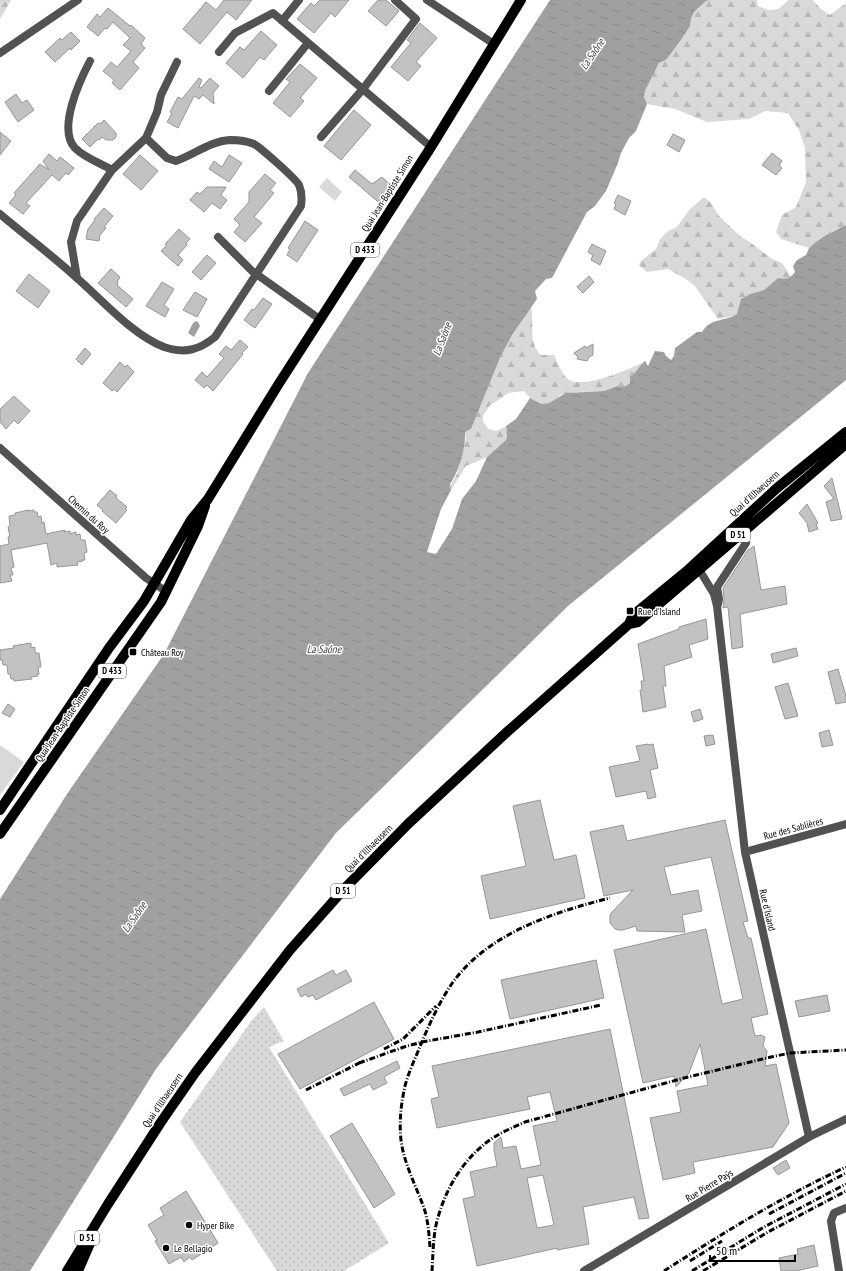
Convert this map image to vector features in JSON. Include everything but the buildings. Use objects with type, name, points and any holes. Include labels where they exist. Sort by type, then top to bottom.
[{"type":"main road","name":"Quai Jean-Baptiste Simon","points":[[0,810],[109,648],[144,601],[191,520],[208,499],[278,385],[431,147],[521,0]]},
{"type":"main road","name":"Quai d'Illhaeusern","points":[[67,1271],[161,1122],[195,1073],[290,950],[345,888],[408,824],[507,732],[630,624],[638,622],[777,488],[846,432]]},
{"type":"main road","name":"Quai d'Illhaeusern","points":[[697,566],[846,444]]},
{"type":"main road","name":"Quai Jean-Baptiste Simon","points":[[0,834],[128,648],[156,610],[167,592],[198,526],[208,499]]},
{"type":"main road","name":"Quai d'Illhaeusern","points":[[78,1271],[108,1204]]},
{"type":"street","points":[[0,53],[78,0]]},
{"type":"street","points":[[282,21],[299,0]]},
{"type":"street","points":[[321,137],[363,89],[416,19],[395,0]]},
{"type":"street","points":[[427,0],[494,44]]},
{"type":"street","points":[[219,52],[235,33],[274,13],[431,147]]},
{"type":"street","points":[[269,91],[308,43]]},
{"type":"street","points":[[90,61],[79,82],[68,119],[68,131],[70,140],[74,146],[86,156],[112,170]]},
{"type":"street","points":[[77,278],[71,242],[77,221],[112,170],[146,138],[157,112],[160,95],[177,62]]},
{"type":"street","points":[[0,214],[77,278],[136,331],[150,340],[165,347],[182,350],[195,349],[204,345],[215,337],[301,206],[302,198],[299,185],[292,176],[255,144],[228,140],[212,144],[176,161],[167,158],[146,138]]},
{"type":"street","points":[[218,238],[256,274],[321,320]]},
{"type":"street","name":"Chemin du Roy","points":[[0,448],[140,573],[167,592]]},
{"type":"street","points":[[717,606],[719,599],[717,587],[746,543]]},
{"type":"street","name":"Rue d'Island","points":[[697,566],[714,594],[717,606],[745,852],[809,1137]]},
{"type":"street","name":"Rue des Sablières","points":[[745,852],[846,824]]},
{"type":"street","name":"Rue Pierre Paÿs","points":[[584,1271],[809,1137],[846,1119]]},
{"type":"street","points":[[839,1271],[831,1222],[834,1214],[846,1208]]},
{"type":"green space","points":[[0,0],[11,0],[0,19]]},
{"type":"green space","points":[[757,0],[758,6],[769,10],[778,9],[789,0],[813,0],[821,9],[830,15],[846,3],[846,225],[823,237],[809,248],[781,239],[776,232],[782,215],[796,207],[806,182],[805,148],[799,130],[788,113],[765,111],[749,119],[707,122],[675,109],[647,104],[644,97],[645,91],[659,63],[666,60],[681,40],[690,26],[694,12],[706,1]]},
{"type":"green space","points":[[327,178],[342,192],[335,201],[319,187]]},
{"type":"green space","points":[[704,197],[711,203],[719,216],[740,236],[772,259],[782,263],[791,277],[787,279],[778,278],[764,290],[750,294],[741,299],[738,314],[718,319],[694,285],[686,279],[668,269],[647,272],[639,265],[641,261],[656,249],[660,239],[668,231],[677,227],[690,209]]},
{"type":"green space","points":[[531,307],[535,348],[541,355],[554,355],[568,379],[574,382],[593,381],[616,374],[642,363],[636,373],[630,377],[630,383],[626,386],[618,386],[604,391],[576,392],[560,395],[558,398],[549,403],[541,404],[530,398],[524,391],[508,393],[490,405],[483,416],[483,421],[488,429],[497,431],[506,426],[506,440],[487,457],[466,466],[451,490],[450,486],[457,474],[466,439],[465,432],[471,429],[500,358],[512,335]]},
{"type":"green space","points":[[0,745],[24,762],[0,795]]},
{"type":"green space","points":[[264,1007],[284,1041],[269,1047],[389,1243],[344,1271],[277,1271],[180,1122],[252,1020]]},
{"type":"water","name":"La Saône","points":[[550,0],[711,0],[706,1],[694,12],[690,26],[681,40],[666,60],[659,63],[645,91],[644,97],[647,104],[636,131],[629,138],[621,153],[606,191],[595,206],[587,212],[552,278],[546,279],[535,291],[537,299],[512,335],[500,358],[471,429],[465,432],[461,459],[450,484],[451,490],[441,509],[427,552],[436,554],[452,529],[462,499],[476,481],[487,457],[506,440],[506,426],[516,419],[530,398],[541,404],[549,403],[566,393],[604,391],[618,386],[626,386],[630,383],[630,377],[645,361],[648,366],[655,351],[664,352],[671,360],[674,356],[675,348],[697,332],[702,332],[710,324],[737,314],[741,299],[750,294],[764,290],[778,278],[790,277],[795,272],[793,266],[797,260],[806,255],[809,248],[823,237],[846,225],[846,380],[568,606],[336,833],[156,1069],[30,1271],[0,1271],[0,899],[67,794],[164,654],[308,373]]},
{"type":"water","points":[[196,321],[200,326],[194,337],[188,333],[193,323]]},
{"type":"railway","points":[[430,1247],[425,1213],[407,1166],[401,1140],[400,1120],[405,1086],[413,1063],[438,1006],[453,982],[468,965],[485,950],[504,938],[545,918],[610,898]]},
{"type":"railway","points":[[359,1063],[422,1042],[478,1032],[601,1005]]},
{"type":"railway","points":[[384,1049],[403,1039],[436,1006]]},
{"type":"railway","points":[[432,1271],[436,1225],[439,1213],[454,1179],[477,1150],[501,1133],[525,1122],[684,1078],[771,1057],[790,1053],[846,1050]]},
{"type":"railway","points":[[306,1090],[363,1061]]},
{"type":"railway","points":[[664,1271],[708,1243],[799,1190],[846,1167]]},
{"type":"railway","points":[[769,1214],[846,1173]]},
{"type":"railway","points":[[692,1271],[764,1227],[846,1184]]},
{"type":"railway","points":[[703,1271],[768,1232],[846,1191]]},
{"type":"railway","points":[[690,1261],[722,1241]]},
{"type":"place","name":"Rue d'Island","points":[[630,611]]},
{"type":"place","name":"Château Roy","points":[[133,652]]},
{"type":"place","name":"Hyper Bike","points":[[189,1225]]},
{"type":"place","name":"Le Bellagio","points":[[166,1248]]}]
